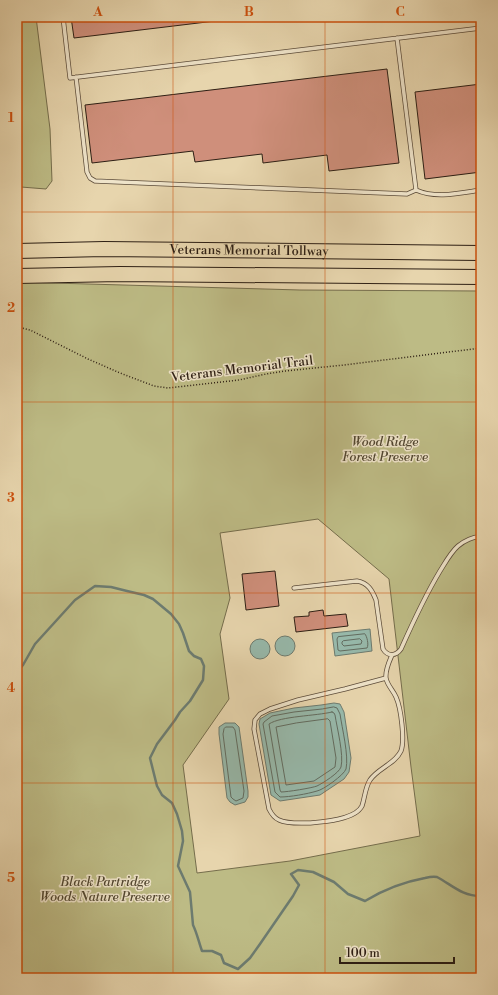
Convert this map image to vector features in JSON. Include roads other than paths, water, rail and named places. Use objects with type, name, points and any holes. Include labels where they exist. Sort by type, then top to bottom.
[{"type":"highway","name":"Veterans Memorial Tollway","points":[[17,252],[104,249],[481,253]]},
{"type":"highway","name":"Veterans Memorial Tollway","points":[[17,276],[120,274],[481,277]]},
{"type":"lane","points":[[63,17],[70,78],[481,28]]},
{"type":"lane","points":[[397,38],[416,190]]},
{"type":"lane","points":[[76,77],[87,172],[90,178],[95,181],[407,194],[416,190],[423,193],[436,195],[481,190]]},
{"type":"lane","points":[[294,588],[356,581],[363,582],[373,592],[376,600],[383,649],[388,654],[392,655],[398,653],[401,649],[430,587],[458,546],[467,540],[478,537],[481,538]]},
{"type":"lane","points":[[386,678],[345,690],[298,700],[270,709],[260,714],[255,720],[254,729],[269,809],[278,820],[303,823],[328,822],[352,815],[361,808],[371,778],[396,758],[401,751],[403,743],[402,726],[398,704],[396,696],[386,678],[388,664],[392,655]]},
{"type":"water","points":[[370,629],[372,651],[335,656],[332,633]]},
{"type":"water","points":[[285,636],[292,639],[295,646],[292,653],[285,656],[278,653],[275,646],[278,639]]},
{"type":"water","points":[[260,639],[267,642],[270,649],[267,656],[260,659],[253,656],[250,649],[253,642]]},
{"type":"water","points":[[334,703],[340,704],[344,712],[351,758],[349,772],[344,779],[320,795],[280,801],[271,795],[259,724],[260,719],[270,713],[294,708]]},
{"type":"water","points":[[225,723],[235,723],[239,727],[248,791],[248,797],[245,802],[235,805],[227,798],[219,734],[219,727]]},
{"type":"waterway","points":[[17,672],[23,665],[35,644],[75,600],[95,586],[111,587],[144,595],[153,599],[171,614],[179,624],[189,651],[194,656],[201,659],[204,666],[203,680],[190,701],[180,712],[157,744],[150,758],[157,786],[162,795],[172,803],[182,831],[183,841],[178,866],[190,892],[193,925],[202,951],[212,951],[221,955],[224,963],[238,969],[250,958],[293,896],[299,885],[291,874],[298,870],[313,872],[334,882],[348,894],[365,901],[394,887],[432,877],[437,877],[458,890],[468,894],[481,896]]},
{"type":"park label","name":"Wood Ridge Forest Preserve","points":[[385,450]]},
{"type":"park label","name":"Black Partridge Woods Nature Preserve","points":[[105,890]]}]
